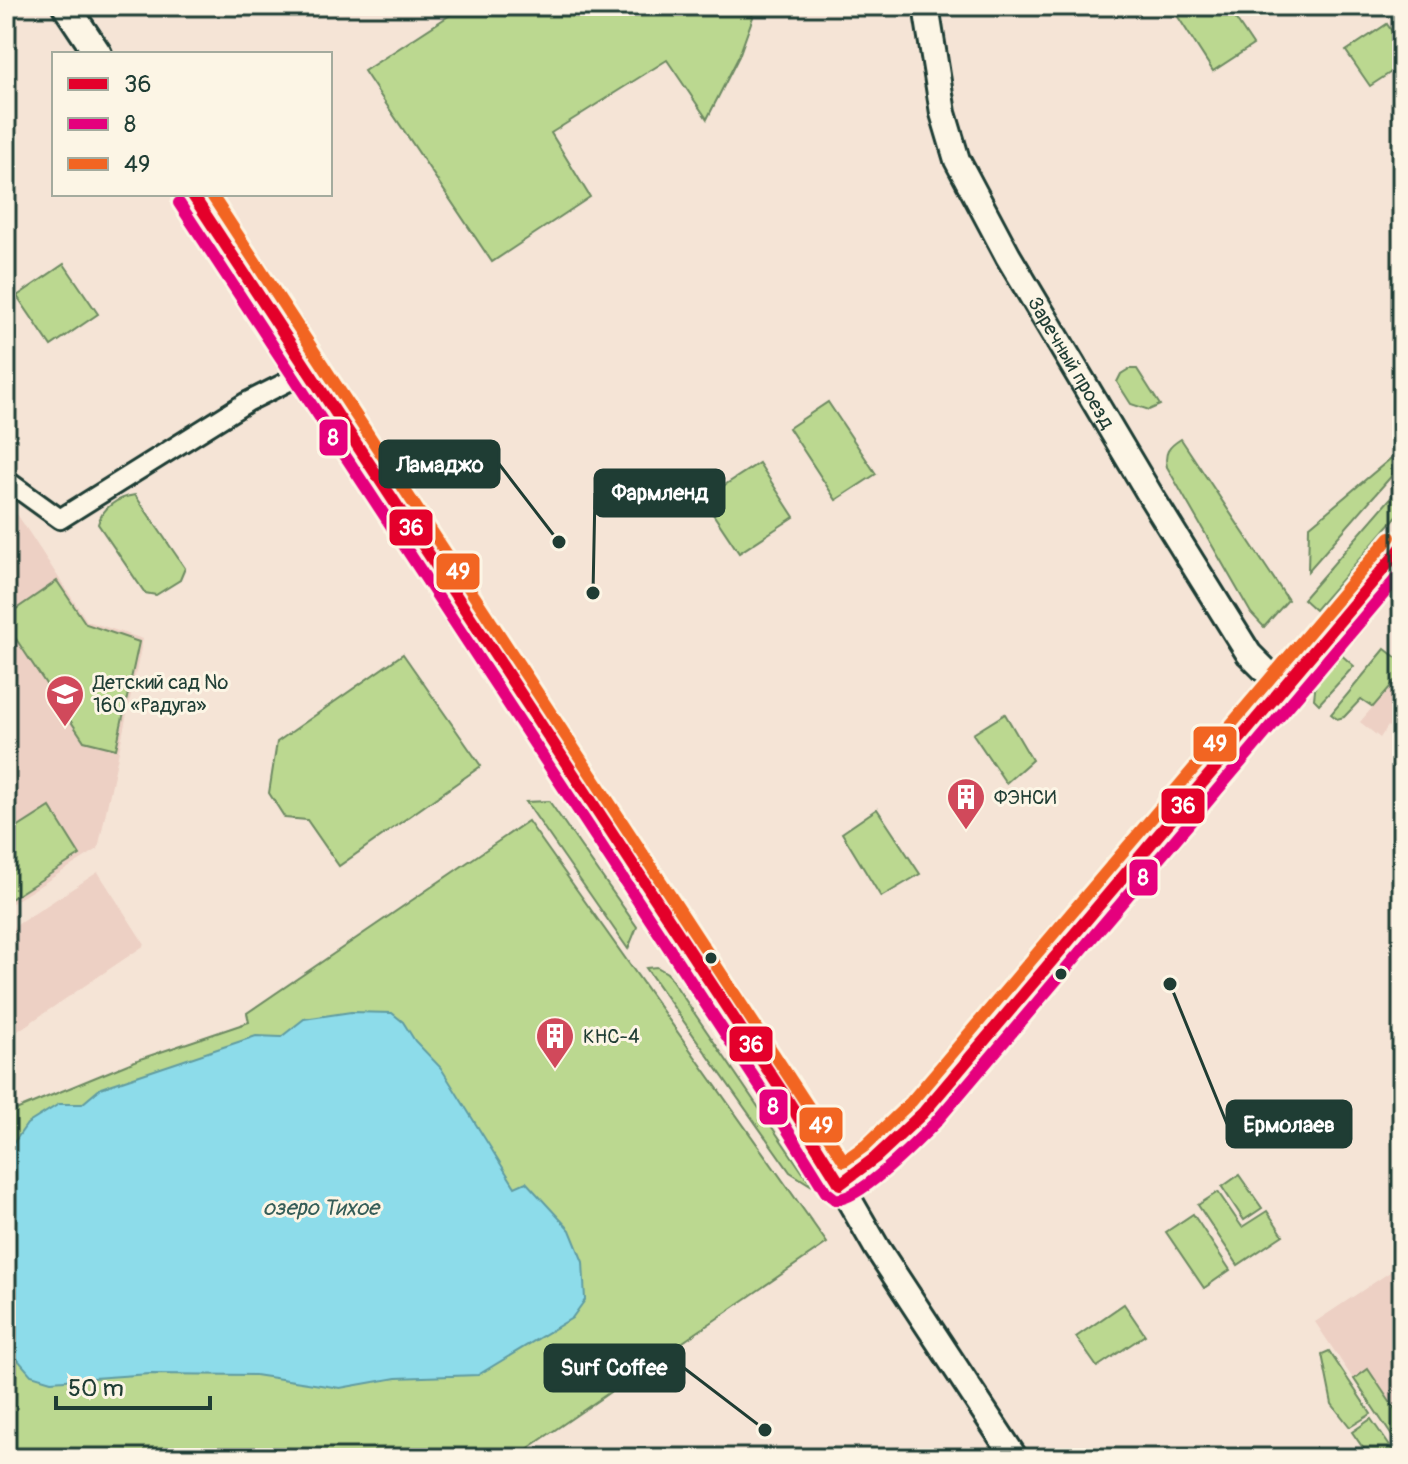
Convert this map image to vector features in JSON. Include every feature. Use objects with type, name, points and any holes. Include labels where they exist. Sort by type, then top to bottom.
[{"type":"main road","points":[[66,6],[97,52]]},
{"type":"main road","points":[[193,196],[840,1184],[875,1158],[923,1113],[1402,547]]},
{"type":"street","name":"Заречный проезд","points":[[926,6],[943,113],[957,160],[1008,256],[1160,511],[1249,654],[1282,687]]},
{"type":"street","points":[[6,480],[60,519],[247,402],[309,371]]},
{"type":"street","points":[[840,1184],[877,1248],[1015,1458]]},
{"type":"shaded area","name":"Детский сад № 160 «Радуга»","points":[[17,514],[87,621],[143,639],[98,849],[6,907],[6,521]]},
{"type":"shaded area","points":[[1402,673],[1402,737],[1388,726],[1380,738],[1360,722]]},
{"type":"shaded area","points":[[98,872],[145,945],[6,1039],[6,932]]},
{"type":"shaded area","points":[[1402,1264],[1402,1452],[1315,1322]]},
{"type":"green space","points":[[464,6],[748,6],[753,17],[739,56],[707,119],[667,60],[551,133],[590,197],[492,262],[364,71]]},
{"type":"green space","points":[[1171,6],[1227,6],[1253,45],[1213,71]]},
{"type":"green space","points":[[1387,24],[1402,47],[1402,65],[1370,86],[1346,51]]},
{"type":"green space","points":[[64,264],[98,314],[51,346],[17,296]]},
{"type":"green space","points":[[1137,369],[1160,405],[1149,410],[1131,404],[1117,382],[1121,374]]},
{"type":"green space","points":[[828,402],[876,474],[836,500],[789,428]]},
{"type":"green space","points":[[1181,439],[1288,600],[1264,627],[1251,613],[1167,467],[1168,451]]},
{"type":"green space","points":[[1402,449],[1402,464],[1308,571],[1309,527]]},
{"type":"green space","points":[[759,463],[794,517],[739,553],[703,499]]},
{"type":"green space","points":[[1402,485],[1402,510],[1315,610],[1303,599]]},
{"type":"green space","points":[[135,495],[185,568],[180,580],[156,595],[145,593],[98,524],[112,504]]},
{"type":"green space","points":[[57,581],[86,624],[139,642],[116,749],[84,741],[6,624],[6,616]]},
{"type":"green space","points":[[1385,649],[1402,662],[1402,673],[1373,707],[1361,699],[1344,717],[1337,719],[1331,714]]},
{"type":"green space","points":[[1339,653],[1354,666],[1319,704],[1314,699],[1316,681]]},
{"type":"green space","points":[[403,654],[481,766],[339,866],[307,820],[285,818],[269,793],[277,742]]},
{"type":"green space","points":[[1005,714],[1032,760],[1006,783],[973,734]]},
{"type":"green space","points":[[549,801],[637,927],[628,949],[526,802]]},
{"type":"green space","points":[[50,807],[80,855],[6,902],[6,835]]},
{"type":"green space","points":[[877,809],[920,874],[881,897],[842,833]]},
{"type":"green space","points":[[528,821],[827,1243],[514,1458],[14,1458],[6,1447],[6,1114],[140,1059],[249,1022],[247,1013]]},
{"type":"green space","points":[[657,967],[667,973],[812,1186],[790,1172],[646,968]]},
{"type":"green space","points":[[1239,1175],[1262,1208],[1244,1220],[1222,1187]]},
{"type":"green space","points":[[1218,1192],[1242,1227],[1267,1211],[1283,1235],[1238,1265],[1198,1205]]},
{"type":"green space","points":[[1193,1214],[1230,1270],[1204,1288],[1166,1232]]},
{"type":"green space","points":[[1124,1304],[1145,1335],[1097,1367],[1076,1337]]},
{"type":"green space","points":[[1329,1351],[1371,1414],[1350,1427],[1332,1404],[1322,1354]]},
{"type":"green space","points":[[1368,1369],[1402,1420],[1402,1451],[1354,1379]]},
{"type":"green space","points":[[1371,1419],[1398,1458],[1370,1458],[1352,1432]]},
{"type":"water","name":"озеро Тихое","points":[[351,1012],[392,1013],[403,1022],[415,1041],[441,1068],[515,1187],[526,1182],[570,1230],[583,1262],[585,1300],[572,1318],[478,1375],[396,1378],[340,1388],[255,1375],[150,1374],[51,1381],[31,1375],[6,1346],[6,1154],[27,1124],[59,1104],[82,1104],[101,1088],[256,1036],[281,1037],[304,1019]]},
{"type":"transit line","name":"36","points":[[193,196],[840,1184],[875,1158],[923,1113],[1402,547]]},
{"type":"transit line","name":"49","points":[[212,196],[844,1161],[865,1146],[911,1102],[1390,537]]},
{"type":"transit line","name":"8","points":[[179,203],[772,1105],[826,1192],[835,1199],[858,1191],[872,1181],[935,1123],[1402,572]]},
{"type":"place","name":"Ламаджо","points":[[559,542]]},
{"type":"place","name":"Фармленд","points":[[593,593]]},
{"type":"place","name":"Детский сад № 160 «Радуга»","points":[[65,728]]},
{"type":"place","name":"ФЭНСИ","points":[[966,831]]},
{"type":"place","name":"Ермолаев","points":[[1170,984]]},
{"type":"place","name":"КНС-4","points":[[555,1070]]},
{"type":"place","name":"Surf Coffee","points":[[765,1430]]}]
